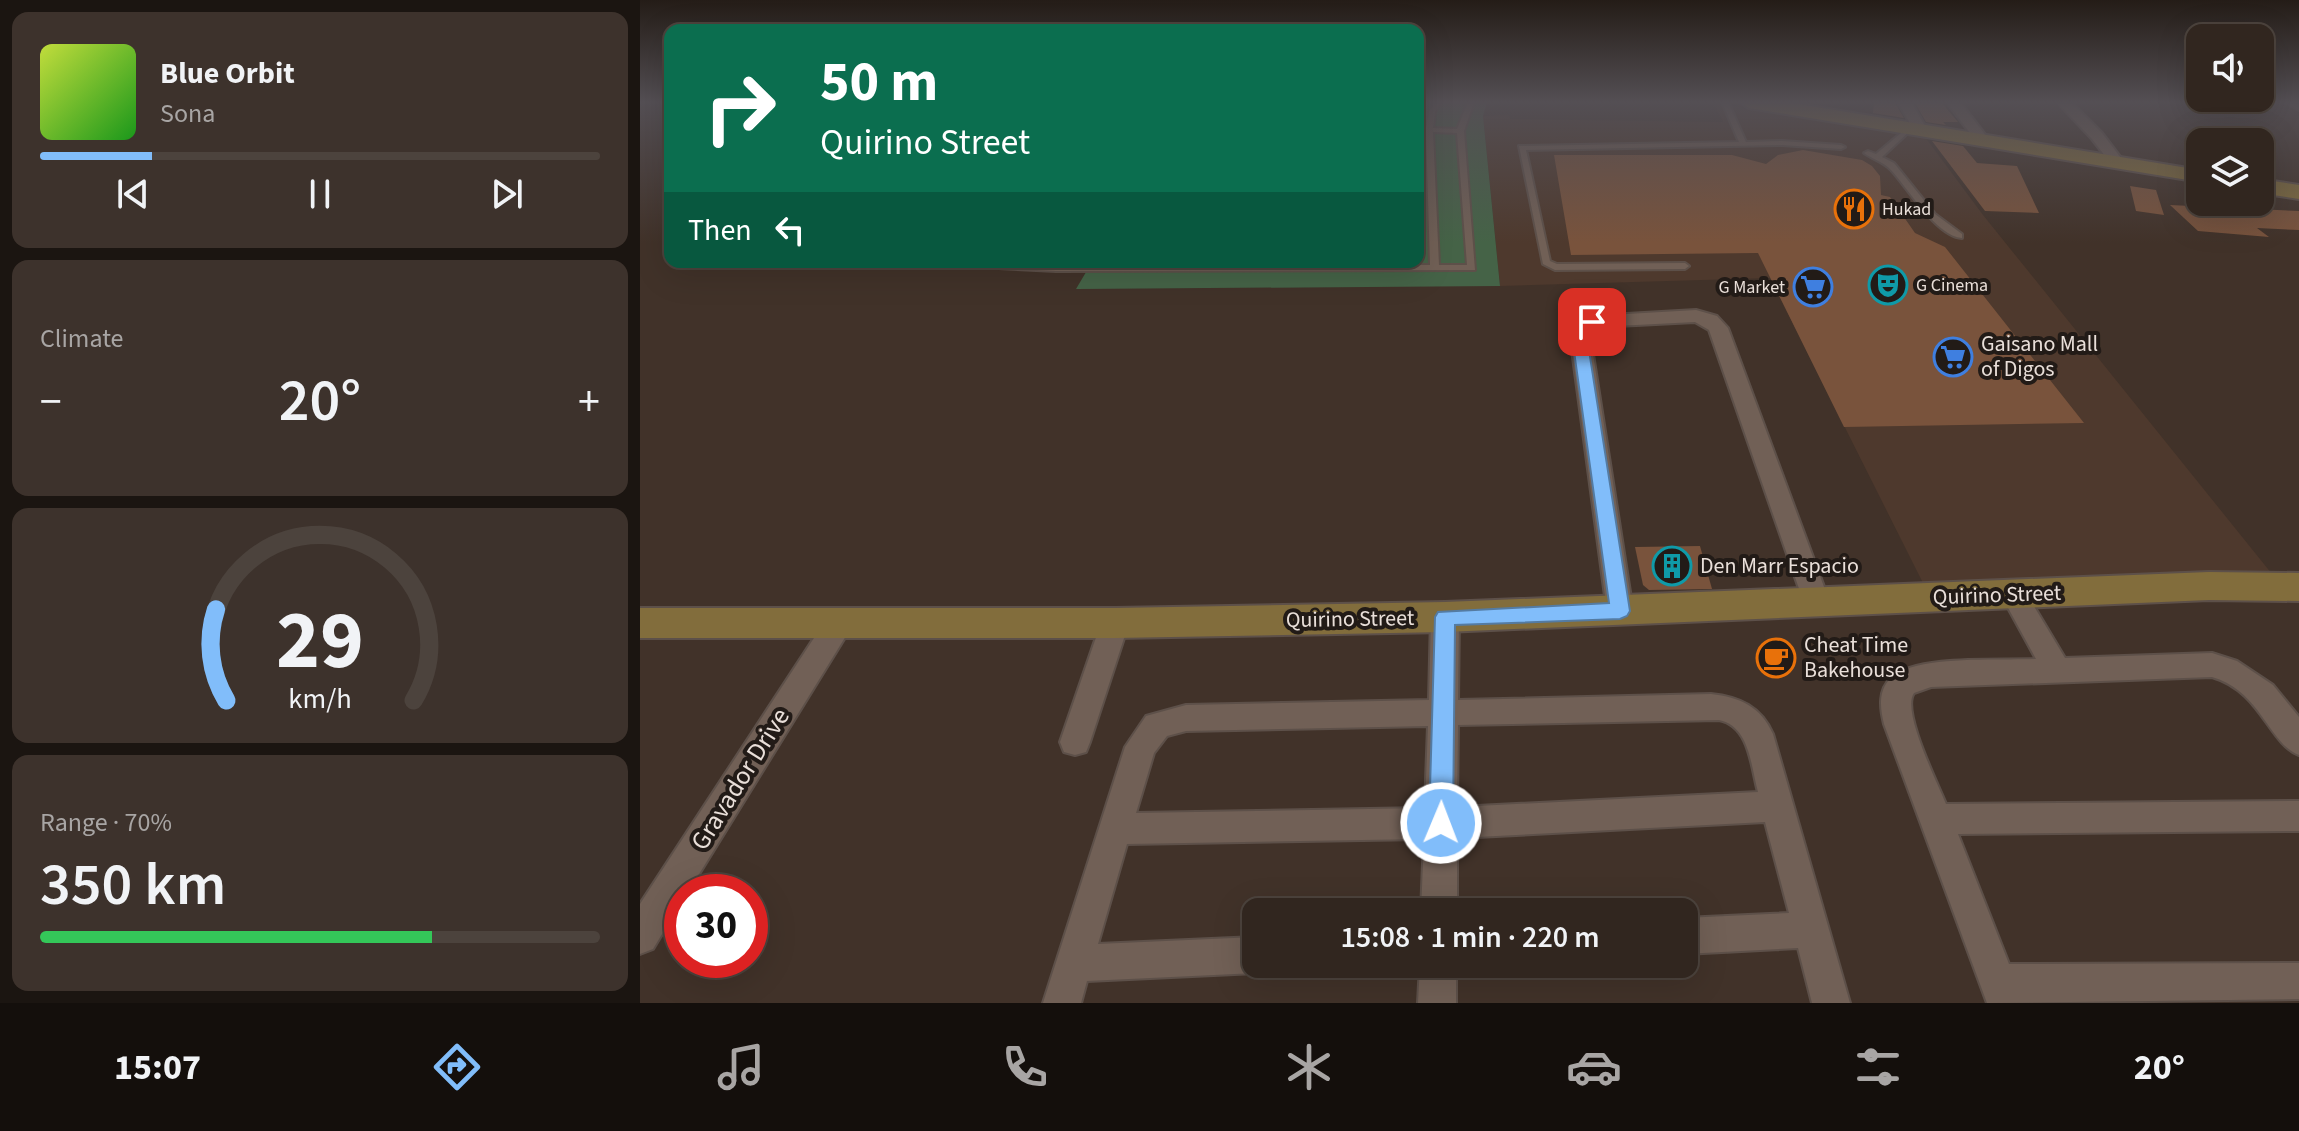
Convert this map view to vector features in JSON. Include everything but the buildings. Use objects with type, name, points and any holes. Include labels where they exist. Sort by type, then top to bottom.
[{"type":"street","points":[[2033,149],[2186,174]]},
{"type":"street","points":[[2107,149],[2117,162]]},
{"type":"street","points":[[2274,188],[2299,192]]},
{"type":"street","points":[[1620,611],[1580,335],[1582,329],[1592,322],[1689,316],[1706,318],[1718,328],[1817,603]]},
{"type":"street","name":"Quirino Street","points":[[640,623],[1115,623],[1445,617],[2209,586],[2299,587]]},
{"type":"street","points":[[2014,595],[2057,670]]},
{"type":"street","points":[[1439,898],[1445,617]]},
{"type":"street","name":"Gravador Drive","points":[[640,936],[839,623]]},
{"type":"street","points":[[1075,742],[1115,623]]},
{"type":"street","points":[[2299,742],[2264,692],[2229,668],[2198,664],[1931,675],[1912,678],[1899,687],[1894,699],[1895,711],[2002,993],[2170,992],[2299,981]]},
{"type":"street","points":[[1062,1003],[1140,747],[1157,725],[1170,720],[1711,707],[1734,710],[1748,719],[1758,734],[1831,1003]]},
{"type":"street","points":[[1115,829],[1441,823],[1778,806]]},
{"type":"street","points":[[1935,819],[2299,816]]},
{"type":"street","points":[[1698,935],[1811,930]]},
{"type":"street","points":[[1074,963],[1242,956]]},
{"type":"street","points":[[1437,1003],[1438,978]]},
{"type":"lane","points":[[1430,149],[1435,268]]},
{"type":"lane","points":[[1424,268],[1472,268],[1462,149]]},
{"type":"lane","points":[[1522,149],[1546,262],[1555,267],[1685,266]]},
{"type":"lane","points":[[1878,157],[1889,149]]},
{"type":"lane","points":[[1868,153],[1897,171],[1932,216],[1959,236]]},
{"type":"lane","points":[[1424,184],[1431,183]]},
{"type":"shaded area","name":"Gaisano Mall of Digos","points":[[1486,149],[1934,149],[1983,215],[2272,574],[1926,589],[1770,278],[1500,286]]},
{"type":"green space","points":[[1424,149],[1486,149],[1500,286],[1076,289],[1088,268],[1424,268]]},
{"type":"place","name":"Hukad","points":[[1854,209]]},
{"type":"place","name":"G Cinema","points":[[1888,285]]},
{"type":"place","name":"G Market","points":[[1813,287]]},
{"type":"place","name":"Gaisano Mall of Digos","points":[[1953,357]]},
{"type":"place","name":"Den Marr Espacio","points":[[1672,566]]},
{"type":"place","name":"Cheat Time Bakehouse","points":[[1776,658]]},
{"type":"route","points":[[1441,823],[1445,617],[1620,611],[1580,335],[1586,324],[1592,322]]}]
